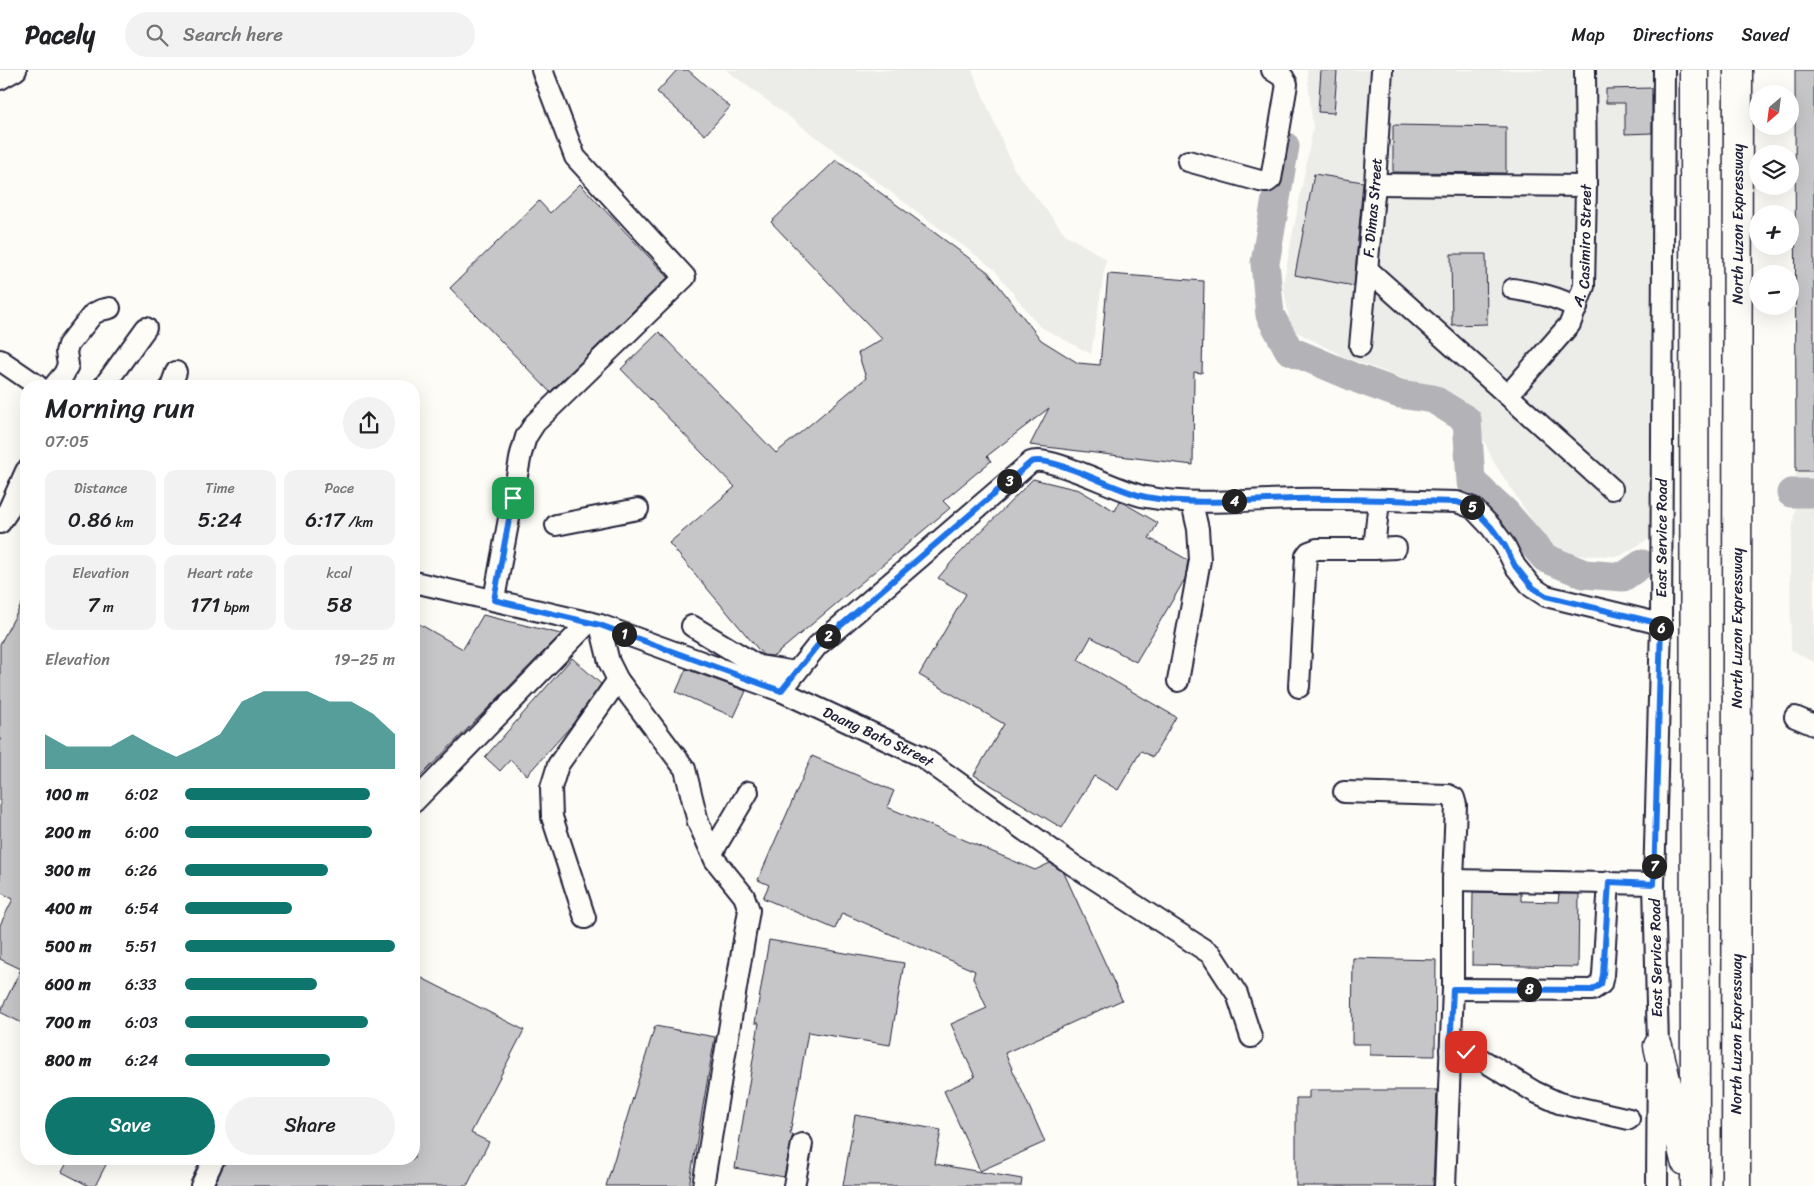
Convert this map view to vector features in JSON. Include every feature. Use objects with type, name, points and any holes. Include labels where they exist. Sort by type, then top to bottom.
[{"type":"highway","points":[[1694,70],[1696,1186]]},
{"type":"highway","name":"North Luzon Expressway","points":[[1736,1186],[1738,70]]},
{"type":"highway","points":[[1658,1046],[1691,1186]]},
{"type":"street","points":[[0,79],[16,70]]},
{"type":"street","points":[[494,600],[521,454],[526,437],[535,423],[685,277],[574,157],[542,70]]},
{"type":"street","points":[[1188,161],[1260,181],[1265,182],[1271,179],[1287,84],[1283,76],[1272,70]]},
{"type":"street","name":"F. Dimas Street","points":[[1360,346],[1382,70]]},
{"type":"street","name":"A. Casimiro Street","points":[[1508,395],[1570,324],[1584,286],[1586,186],[1585,70]]},
{"type":"street","name":"East Service Road","points":[[1657,1186],[1658,1046],[1654,884],[1661,624],[1664,70]]},
{"type":"street","points":[[1374,184],[1586,186]]},
{"type":"street","points":[[1367,269],[1381,284],[1612,489]]},
{"type":"street","points":[[1513,289],[1551,296],[1577,308]]},
{"type":"street","points":[[59,380],[68,365],[66,352],[68,345],[93,314],[110,308]]},
{"type":"street","points":[[108,380],[146,328]]},
{"type":"street","points":[[0,360],[29,380]]},
{"type":"street","points":[[781,691],[817,646],[1031,462],[1040,460],[1144,497],[1192,503],[1295,499],[1457,502],[1473,508],[1500,539],[1515,566],[1532,587],[1546,596],[1661,624]]},
{"type":"street","points":[[0,523],[20,485]]},
{"type":"street","points":[[1374,549],[1379,500]]},
{"type":"street","points":[[1178,681],[1200,560],[1198,529],[1192,503]]},
{"type":"street","points":[[556,525],[638,509]]},
{"type":"street","points":[[1299,688],[1306,556],[1309,552],[1316,549],[1396,548]]},
{"type":"street","name":"Daang Bato Street","points":[[420,583],[594,624],[781,691],[921,756],[1073,865],[1211,954],[1237,994],[1251,1037]]},
{"type":"street","points":[[420,796],[594,624],[618,680],[685,769],[698,822],[715,860],[744,896],[749,910],[709,1185]]},
{"type":"street","points":[[692,626],[758,666],[796,672]]},
{"type":"street","points":[[585,918],[552,817],[552,788],[558,765],[618,680]]},
{"type":"street","points":[[1795,717],[1814,724]]},
{"type":"street","points":[[712,853],[748,792]]},
{"type":"street","points":[[1344,792],[1448,795],[1454,798],[1456,805],[1453,880],[1453,989],[1445,1186]]},
{"type":"street","points":[[1453,880],[1654,884]]},
{"type":"street","points":[[1453,989],[1592,990],[1601,984],[1609,882]]},
{"type":"street","points":[[1450,1050],[1474,1055],[1536,1092],[1559,1103],[1629,1119]]},
{"type":"street","points":[[794,1186],[802,1144]]},
{"type":"street","points":[[201,1186],[211,1165]]},
{"type":"shaded area","points":[[726,70],[972,70],[1014,169],[1065,234],[1106,259],[1091,354],[1039,326],[993,268]]},
{"type":"shaded area","points":[[1307,70],[1657,70],[1652,537],[1620,556],[1555,555],[1493,461],[1473,416],[1423,386],[1345,357],[1291,329],[1283,284],[1313,129]]},
{"type":"shaded area","points":[[1795,70],[1814,70],[1814,662],[1791,650],[1790,550],[1795,508],[1796,471],[1796,315],[1799,315],[1799,265],[1795,265],[1795,255],[1799,255],[1799,205],[1795,205],[1795,195],[1799,195],[1799,145],[1795,145],[1795,135],[1799,135],[1799,85],[1795,85]]},
{"type":"building","points":[[677,70],[688,70],[730,107],[705,135],[657,92]]},
{"type":"building","points":[[1321,70],[1337,71],[1334,113],[1318,112]]},
{"type":"building","points":[[1795,70],[1814,70],[1814,471],[1796,471],[1796,315],[1799,315],[1799,265],[1795,265],[1795,255],[1799,255],[1799,205],[1795,205],[1795,195],[1799,195],[1799,145],[1795,145],[1795,135],[1799,135],[1799,85],[1795,85]]},
{"type":"building","points":[[1652,88],[1652,133],[1625,134],[1625,103],[1606,103],[1606,89]]},
{"type":"building","points":[[1393,125],[1506,127],[1506,173],[1393,172]]},
{"type":"building","points":[[836,160],[988,272],[1041,340],[1078,363],[1100,365],[1108,274],[1204,281],[1202,373],[1194,372],[1193,465],[1030,445],[1049,408],[987,456],[991,461],[943,501],[950,508],[774,656],[763,655],[669,543],[735,487],[621,369],[659,332],[776,453],[866,378],[858,353],[882,339],[771,222]]},
{"type":"building","points":[[1314,174],[1363,182],[1354,286],[1295,275]]},
{"type":"building","points":[[580,184],[668,277],[550,392],[450,288],[539,201],[550,213]]},
{"type":"building","points":[[1451,254],[1486,254],[1487,324],[1452,325]]},
{"type":"building","points":[[1033,479],[1079,490],[1115,511],[1120,501],[1122,502],[1158,523],[1149,538],[1188,560],[1185,579],[1136,662],[1091,637],[1078,660],[1176,717],[1153,757],[1141,751],[1118,790],[1094,776],[1062,828],[974,775],[1004,724],[919,675],[966,594],[938,578],[955,558]]},
{"type":"building","points":[[20,607],[20,969],[0,959],[0,925],[13,899],[0,892],[0,644]]},
{"type":"building","points":[[483,615],[561,634],[420,777],[420,624],[463,649]]},
{"type":"building","points":[[572,658],[601,684],[572,725],[527,775],[510,760],[500,771],[485,757]]},
{"type":"building","points":[[686,669],[746,691],[734,717],[676,692]]},
{"type":"building","points":[[812,756],[894,791],[887,807],[1035,870],[1050,863],[1064,873],[1122,1000],[1005,1053],[1045,1142],[980,1171],[944,1091],[975,1077],[951,1024],[987,1008],[973,978],[975,971],[842,913],[835,929],[763,898],[769,885],[758,880]]},
{"type":"building","points":[[1473,892],[1521,893],[1521,901],[1558,902],[1559,894],[1579,894],[1578,967],[1472,965]]},
{"type":"building","points":[[769,940],[904,963],[890,1045],[808,1032],[790,1134],[793,1134],[784,1177],[735,1168],[759,1023],[755,1023]]},
{"type":"building","points":[[1353,958],[1436,960],[1435,1056],[1370,1055],[1370,1044],[1352,1044]]},
{"type":"building","points":[[20,971],[20,1022],[0,1012]]},
{"type":"building","points":[[420,977],[524,1030],[471,1133],[489,1142],[467,1186],[214,1186],[223,1165],[420,1165]]},
{"type":"building","points":[[655,1026],[715,1037],[689,1186],[606,1186]]},
{"type":"building","points":[[1309,1090],[1437,1090],[1433,1186],[1296,1186],[1296,1098],[1309,1098]]},
{"type":"building","points":[[855,1115],[941,1130],[935,1164],[1022,1179],[1021,1186],[843,1186]]},
{"type":"building","points":[[66,1165],[106,1165],[95,1186],[89,1186],[62,1172]]},
{"type":"waterway","points":[[1285,146],[1265,263],[1270,315],[1289,350],[1358,379],[1400,394],[1433,399],[1467,420],[1471,481],[1505,512],[1545,558],[1584,574],[1623,577],[1642,564]]},
{"type":"waterway","points":[[1791,493],[1814,493]]},
{"type":"route","points":[[513,498],[494,600],[600,625],[781,691],[817,646],[1035,460],[1054,464],[1144,497],[1192,503],[1295,499],[1457,502],[1473,508],[1491,527],[1505,546],[1515,566],[1532,587],[1546,596],[1661,624],[1654,884],[1609,882],[1603,975],[1601,984],[1592,990],[1453,989],[1450,1050],[1466,1052]]}]
